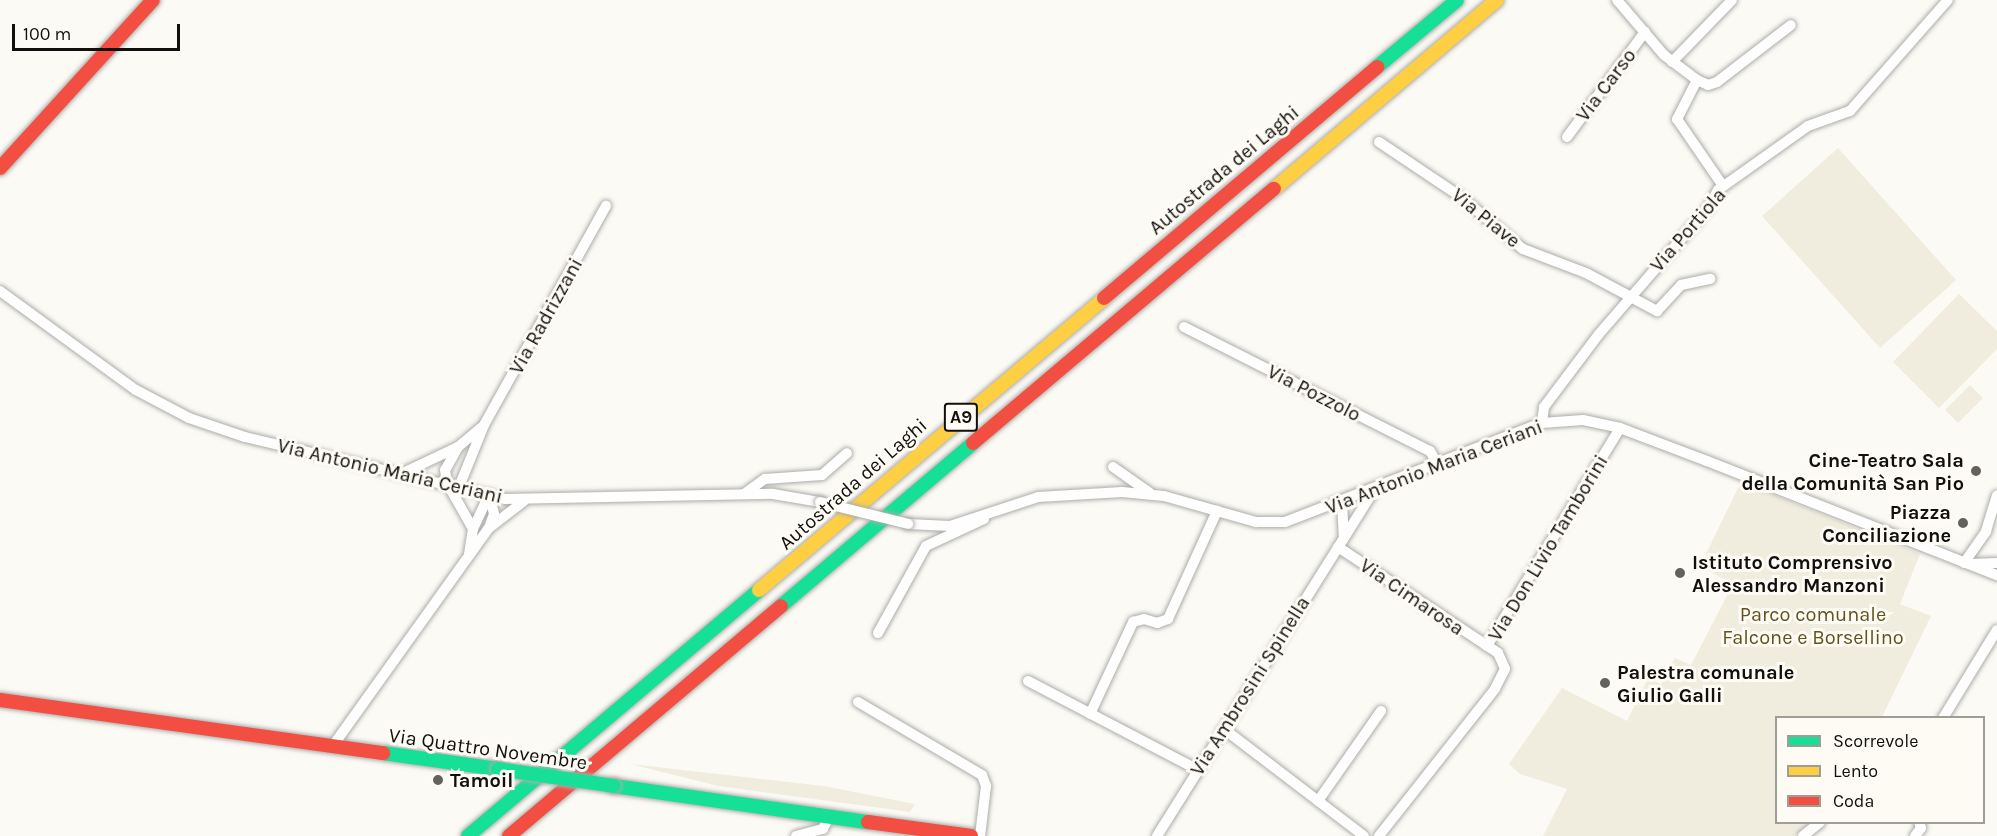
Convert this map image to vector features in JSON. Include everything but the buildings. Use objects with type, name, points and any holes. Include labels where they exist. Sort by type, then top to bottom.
[{"type":"main road","points":[[0,168],[153,0]]},
{"type":"main road","name":"Autostrada dei Laghi","points":[[468,836],[1457,0]]},
{"type":"main road","name":"A9","points":[[509,836],[1497,0]]},
{"type":"main road","points":[[0,161],[38,125]]},
{"type":"main road","name":"Via Quattro Novembre","points":[[0,700],[971,836]]},
{"type":"street","name":"Via Carso","points":[[1617,0],[1672,62],[1697,80]]},
{"type":"street","points":[[1672,62],[1732,0]]},
{"type":"street","name":"Via Portiola","points":[[1542,423],[1544,407],[1723,186],[1745,175],[1808,126],[1850,111],[1948,0]]},
{"type":"street","points":[[1723,186],[1677,119],[1697,80],[1708,85],[1717,82],[1791,25]]},
{"type":"street","name":"Via Carso","points":[[1567,137],[1645,32]]},
{"type":"street","name":"Via Piave","points":[[1379,142],[1461,197],[1516,245],[1632,296],[1658,311],[1681,285],[1710,279]]},
{"type":"street","name":"Via Radrizzani","points":[[459,487],[484,425],[606,206]]},
{"type":"street","name":"Via Antonio Maria Ceriani","points":[[0,291],[62,339],[136,390],[207,425],[405,472],[489,495],[525,501],[783,494],[908,525],[950,526],[1052,495],[1151,493],[1217,512],[1278,523],[1373,491],[1542,423],[1583,420],[1620,428],[1997,576]]},
{"type":"street","name":"Via Pozzolo","points":[[1185,327],[1430,451],[1438,465]]},
{"type":"street","name":"Via Radrizzani","points":[[405,472],[458,447],[484,425]]},
{"type":"street","name":"Via Don Livio Tamborini","points":[[1378,836],[1503,677],[1503,661],[1487,646],[1620,428]]},
{"type":"street","name":"Via Radrizzani","points":[[447,483],[445,470],[458,447]]},
{"type":"street","name":"Via Antonio Maria Ceriani","points":[[744,494],[765,479],[822,475],[847,453]]},
{"type":"street","points":[[1113,467],[1151,493]]},
{"type":"street","points":[[447,483],[472,529]]},
{"type":"street","name":"Via Ambrosini Spinella","points":[[1156,836],[1373,491]]},
{"type":"street","points":[[469,556],[472,529],[489,495]]},
{"type":"street","points":[[332,747],[489,528],[494,514],[489,495]]},
{"type":"street","points":[[1967,564],[1986,531],[1997,496]]},
{"type":"street","points":[[489,528],[525,501]]},
{"type":"street","points":[[1342,502],[1344,536]]},
{"type":"street","name":"Via Antonio Maria Ceriani","points":[[878,633],[926,546],[973,528],[994,512]]},
{"type":"street","points":[[1090,714],[1134,622],[1144,618],[1157,623],[1168,619],[1217,512]]},
{"type":"street","name":"Via Cimarosa","points":[[1338,547],[1487,646]]},
{"type":"street","points":[[1967,564],[1997,562]]},
{"type":"street","points":[[1944,716],[1997,630]]},
{"type":"street","points":[[1028,681],[1198,770]]},
{"type":"street","points":[[858,702],[982,775],[986,786],[980,836]]},
{"type":"street","points":[[1318,801],[1382,711]]},
{"type":"street","points":[[1224,729],[1364,836]]},
{"type":"street","points":[[796,836],[823,829],[829,816]]},
{"type":"street","points":[[1803,836],[1818,824]]},
{"type":"green space","points":[[1838,148],[1956,280],[1880,348],[1762,216]]},
{"type":"green space","points":[[1959,294],[1997,331],[1997,349],[1939,408],[1893,362]]},
{"type":"green space","points":[[1970,385],[1983,398],[1958,423],[1945,410]]},
{"type":"green space","name":"Parco comunale Falcone e Borsellino","points":[[1741,482],[1920,554],[1900,604],[1931,616],[1882,716],[1775,716],[1775,824],[1809,824],[1794,836],[1543,836],[1567,789],[1520,774],[1509,764],[1562,688],[1627,721],[1648,678],[1661,684],[1675,658],[1691,665],[1733,584],[1700,566]]},
{"type":"green space","points":[[630,764],[824,786],[915,804],[910,812],[718,786]]},
{"type":"traffic: fast","points":[[1377,67],[1457,0]]},
{"type":"traffic: fast","points":[[781,606],[973,443]]},
{"type":"traffic: fast","points":[[468,836],[759,590]]},
{"type":"traffic: fast","points":[[383,753],[498,769]]},
{"type":"traffic: fast","points":[[498,769],[614,786]]},
{"type":"traffic: fast","points":[[614,786],[868,822]]},
{"type":"traffic: slow","points":[[1274,189],[1497,0]]},
{"type":"traffic: slow","points":[[759,590],[1104,298]]},
{"type":"traffic: jam","points":[[0,168],[153,0]]},
{"type":"traffic: jam","points":[[1104,298],[1377,67]]},
{"type":"traffic: jam","points":[[973,443],[1274,189]]},
{"type":"traffic: jam","points":[[509,836],[781,606]]},
{"type":"traffic: jam","points":[[0,700],[383,753]]},
{"type":"traffic: jam","points":[[868,822],[971,836]]},
{"type":"place","name":"Cine-Teatro Sala della Comunità San Pio","points":[[1976,471]]},
{"type":"place","name":"Piazza Conciliazione","points":[[1963,523]]},
{"type":"place","name":"Istituto Comprensivo Alessandro Manzoni","points":[[1680,573]]},
{"type":"place","name":"Palestra comunale Giulio Galli","points":[[1605,683]]},
{"type":"place","name":"Tamoil","points":[[438,780]]}]
